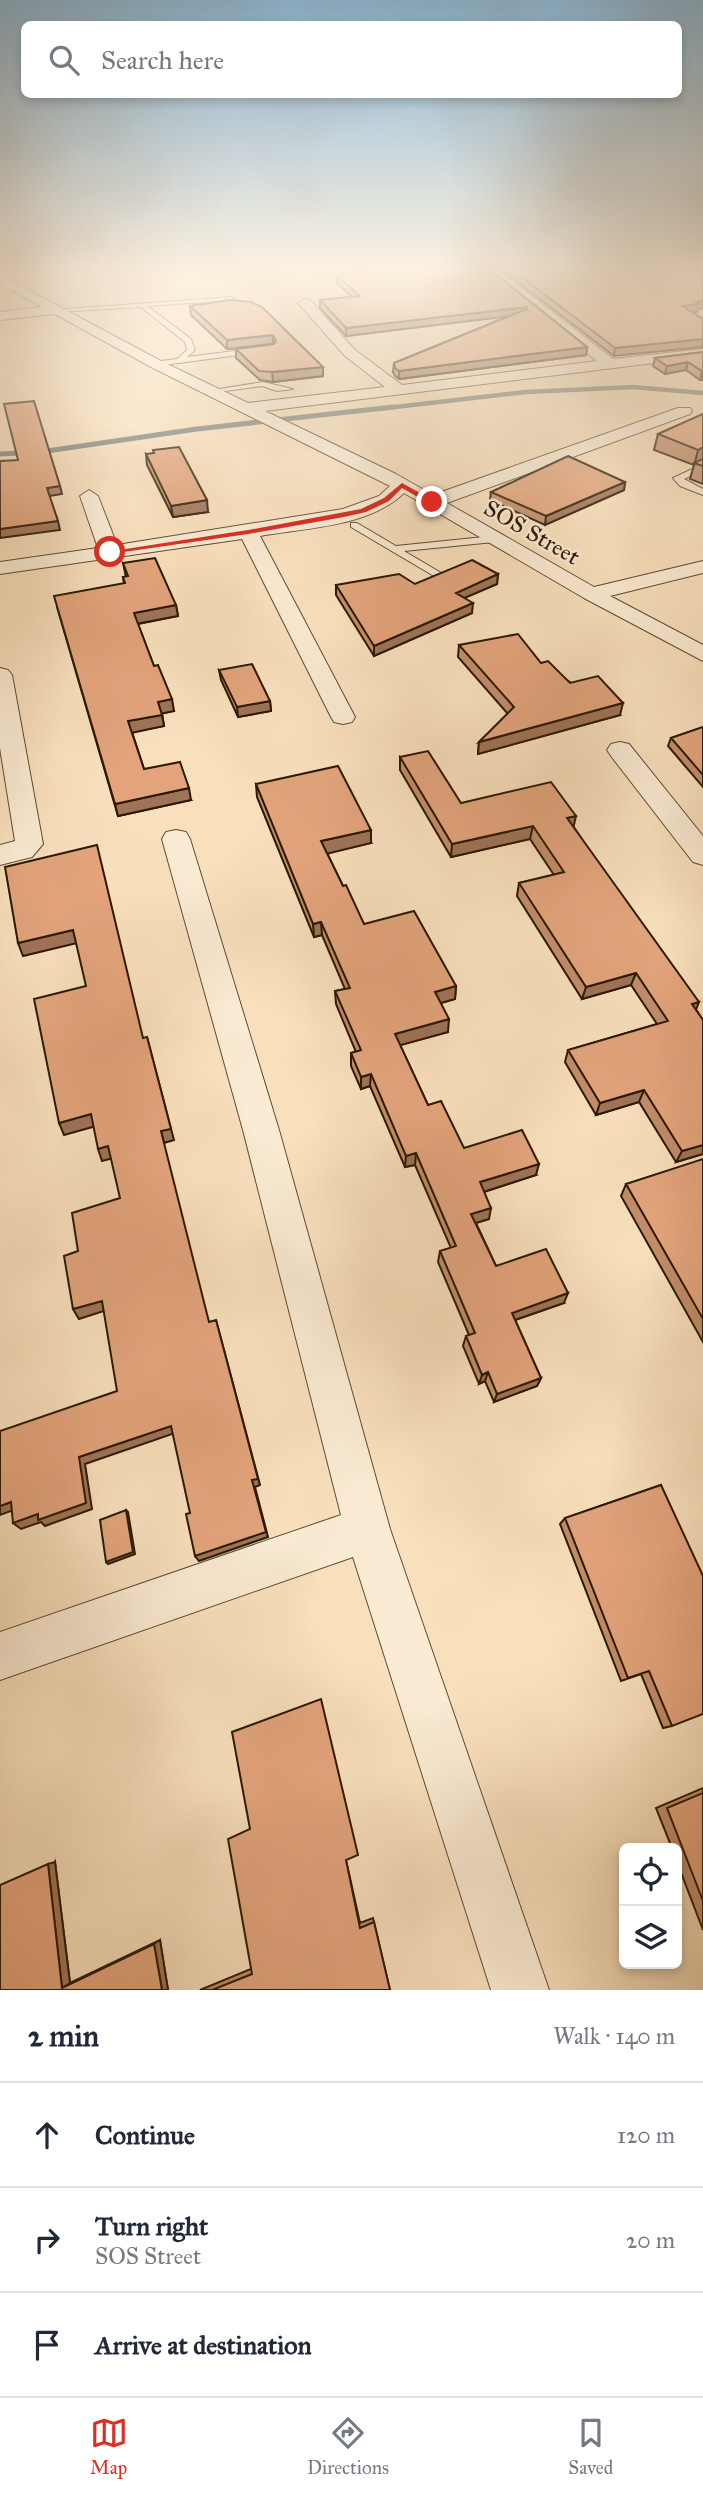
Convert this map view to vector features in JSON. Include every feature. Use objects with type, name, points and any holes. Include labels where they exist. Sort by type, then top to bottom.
[{"type":"street","name":"SOS Street","points":[[152,362],[402,485],[591,594],[703,654]]},
{"type":"street","points":[[361,362],[399,390]]},
{"type":"street","points":[[607,362],[611,365]]},
{"type":"street","points":[[245,408],[635,362]]},
{"type":"street","points":[[432,502],[684,411]]},
{"type":"street","points":[[0,568],[248,532],[363,510],[386,500],[402,485]]},
{"type":"street","points":[[89,496],[110,552]]},
{"type":"street","points":[[248,532],[343,717]]},
{"type":"street","points":[[591,594],[703,567]]},
{"type":"street","points":[[0,676],[29,844],[22,850],[0,855]]},
{"type":"street","points":[[620,750],[703,855]]},
{"type":"street","points":[[176,839],[261,1130],[368,1529],[520,1990]]},
{"type":"street","points":[[0,1656],[368,1529]]},
{"type":"lane","points":[[156,364],[169,362]]},
{"type":"lane","points":[[211,391],[263,384],[277,389],[289,389]]},
{"type":"lane","points":[[703,467],[678,478],[683,484],[703,492]]},
{"type":"lane","points":[[354,525],[439,576]]},
{"type":"lane","points":[[394,549],[494,539]]},
{"type":"building","points":[[249,362],[318,362],[323,367],[272,372],[259,371]]},
{"type":"building","points":[[397,362],[471,362],[399,371],[394,363]]},
{"type":"building","points":[[661,362],[703,362],[703,372],[688,362],[667,366]]},
{"type":"building","points":[[34,401],[60,486],[47,488],[58,521],[0,529],[0,461],[18,460],[4,404]]},
{"type":"building","points":[[703,414],[703,447],[698,450],[658,434]]},
{"type":"building","points":[[179,447],[207,500],[171,506],[146,454],[154,453],[153,450]]},
{"type":"building","points":[[568,456],[625,482],[546,516],[491,492]]},
{"type":"building","points":[[703,459],[703,466],[694,463]]},
{"type":"building","points":[[155,558],[176,605],[134,613],[154,666],[158,665],[172,699],[158,702],[162,715],[128,721],[144,769],[180,762],[189,788],[115,804],[54,596],[125,583],[123,577],[128,576],[123,563]]},
{"type":"building","points":[[472,560],[498,574],[456,593],[473,603],[374,646],[336,585],[399,574],[415,584]]},
{"type":"building","points":[[518,634],[541,663],[548,661],[570,683],[598,676],[623,703],[479,742],[514,707],[459,645]]},
{"type":"building","points":[[252,664],[270,701],[237,707],[219,670]]},
{"type":"building","points":[[703,727],[703,775],[671,738]]},
{"type":"building","points":[[428,751],[461,803],[551,782],[576,816],[567,818],[699,1002],[692,1004],[703,1020],[703,1145],[682,1151],[644,1090],[600,1103],[568,1050],[668,1021],[636,973],[586,987],[519,883],[564,872],[533,826],[452,844],[400,757]]},
{"type":"building","points":[[338,766],[371,830],[321,841],[343,886],[346,885],[364,924],[414,911],[456,986],[435,992],[449,1019],[395,1034],[428,1105],[441,1101],[464,1148],[522,1130],[539,1164],[480,1182],[491,1208],[471,1214],[496,1266],[546,1249],[568,1293],[512,1313],[541,1378],[497,1394],[488,1372],[482,1375],[466,1336],[475,1333],[440,1251],[456,1246],[416,1153],[406,1156],[371,1074],[361,1077],[351,1053],[361,1050],[335,991],[350,988],[321,922],[313,924],[256,784]]},
{"type":"building","points":[[97,845],[143,1038],[147,1037],[171,1129],[161,1131],[209,1322],[216,1320],[258,1479],[252,1480],[266,1532],[195,1556],[186,1514],[190,1513],[171,1426],[79,1457],[86,1503],[38,1520],[38,1514],[13,1523],[11,1502],[0,1506],[0,1431],[117,1391],[102,1301],[73,1309],[64,1256],[78,1251],[72,1213],[120,1198],[108,1146],[98,1149],[91,1114],[59,1123],[34,999],[86,986],[73,930],[18,943],[5,867]]},
{"type":"building","points":[[703,1159],[703,1319],[626,1184]]},
{"type":"building","points":[[661,1485],[703,1576],[703,1714],[672,1726],[649,1671],[628,1678],[565,1518]]},
{"type":"building","points":[[126,1510],[133,1552],[106,1562],[100,1520]]},
{"type":"building","points":[[321,1699],[358,1855],[346,1860],[360,1928],[374,1922],[390,1990],[212,1990],[252,1974],[228,1839],[250,1829],[232,1732]]},
{"type":"building","points":[[703,1793],[703,1901],[682,1843],[667,1808]]},
{"type":"building","points":[[48,1864],[62,1988],[154,1944],[162,1990],[0,1990],[0,1885]]},
{"type":"waterway","points":[[378,409],[526,392],[633,387],[703,393]]},
{"type":"waterway","points":[[0,454],[40,452],[197,429],[393,407]]},
{"type":"route","points":[[110,552],[344,515],[386,500],[402,485],[432,502]]}]
